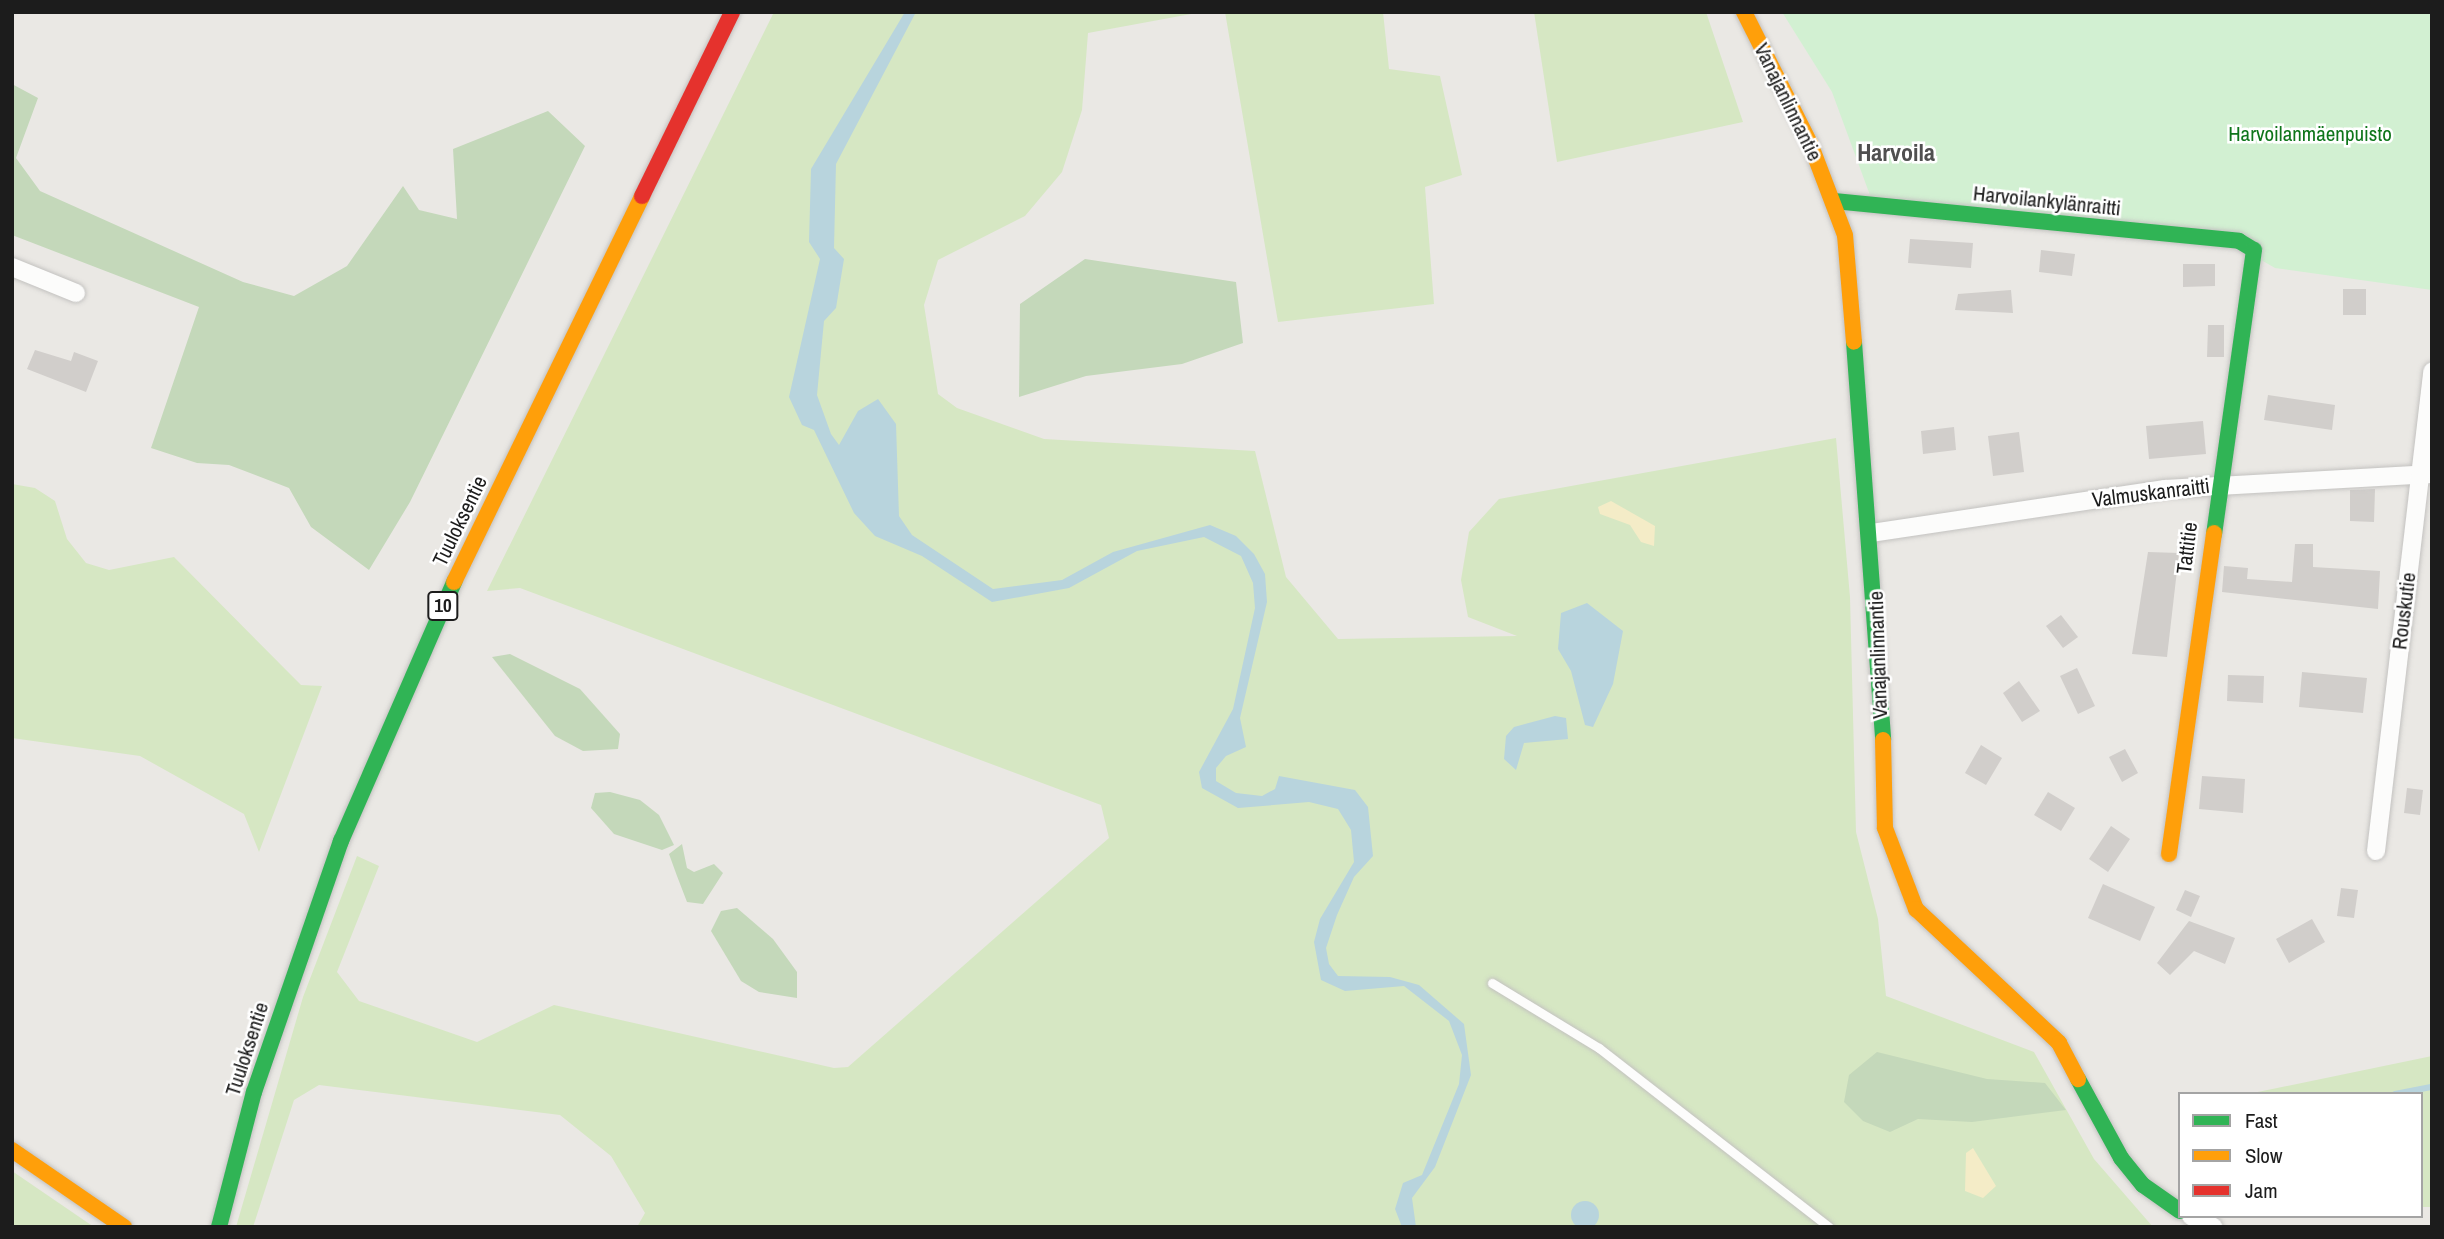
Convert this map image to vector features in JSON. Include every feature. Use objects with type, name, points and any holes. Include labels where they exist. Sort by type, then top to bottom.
[{"type":"main road","name":"Tuuloksentie","points":[[219,1227],[254,1092],[341,841],[457,575],[732,12]]},
{"type":"main road","name":"Vanajanlinnantie","points":[[1744,12],[1834,201],[1850,275],[1871,533],[1885,828],[1905,886],[1938,936],[2059,1044],[2122,1158],[2143,1185],[2178,1210]]},
{"type":"main road","name":"Harvoilankylänraitti","points":[[1834,201],[2239,241],[2254,250]]},
{"type":"main road","name":"Tattitie","points":[[2169,854],[2216,485],[2254,250]]},
{"type":"main road","points":[[12,1150],[124,1227]]},
{"type":"street","points":[[12,267],[76,293]]},
{"type":"street","name":"Rouskutie","points":[[2376,851],[2426,474],[2432,371]]},
{"type":"street","name":"Valmuskanraitti","points":[[1871,533],[2216,485],[2426,474]]},
{"type":"street","points":[[2195,1218],[2214,1227]]},
{"type":"lane","points":[[1492,983],[1599,1048],[1829,1227]]},
{"type":"green space","points":[[774,12],[1202,12],[1088,33],[1082,110],[1062,172],[1025,216],[938,260],[924,305],[938,394],[957,408],[1044,439],[1255,451],[1286,577],[1338,639],[1517,636],[1468,617],[1461,580],[1469,532],[1499,499],[1836,438],[1850,597],[1856,832],[1878,919],[1886,996],[2034,1052],[2094,1159],[2153,1227],[637,1227],[645,1213],[611,1156],[560,1115],[319,1085],[294,1100],[253,1227],[236,1227],[303,997],[357,856],[379,866],[337,972],[359,1001],[477,1042],[554,1005],[834,1068],[848,1067],[1109,838],[1101,805],[520,588],[487,591]]},
{"type":"green space","points":[[1225,12],[1383,12],[1389,69],[1440,76],[1462,175],[1425,187],[1434,304],[1278,322]]},
{"type":"green space","points":[[1534,12],[1706,12],[1743,122],[1557,162]]},
{"type":"green space","name":"Harvoilanmäenpuisto","points":[[1782,12],[2432,12],[2432,290],[2275,268],[2256,257],[2262,245],[1871,198],[1832,92]]},
{"type":"green space","points":[[12,84],[38,98],[16,158],[40,191],[243,282],[294,296],[347,266],[403,186],[419,210],[457,219],[453,149],[548,111],[585,146],[410,502],[369,570],[311,527],[289,488],[229,465],[197,463],[151,448],[199,307],[12,235]]},
{"type":"green space","points":[[1085,259],[1236,282],[1243,343],[1182,364],[1086,376],[1019,397],[1020,304]]},
{"type":"green space","points":[[12,484],[35,488],[55,501],[67,539],[86,563],[109,570],[174,557],[301,685],[322,686],[259,852],[244,814],[140,756],[12,738]]},
{"type":"green space","points":[[510,654],[580,689],[620,734],[618,749],[583,751],[555,736],[492,657]]},
{"type":"green space","points":[[610,792],[640,800],[659,815],[674,845],[662,850],[614,834],[591,808],[595,793]]},
{"type":"green space","points":[[682,844],[687,868],[694,872],[714,864],[723,873],[703,904],[687,902],[669,854]]},
{"type":"green space","points":[[737,908],[773,939],[797,972],[797,998],[759,992],[741,981],[711,931],[721,911]]},
{"type":"green space","points":[[1877,1052],[1987,1079],[2045,1083],[2066,1110],[1972,1122],[1918,1119],[1890,1132],[1863,1121],[1844,1102],[1849,1075]]},
{"type":"green space","points":[[2432,1056],[2432,1207],[2423,1207],[2423,1092],[2258,1092]]},
{"type":"green space","points":[[12,1171],[94,1227],[12,1227]]},
{"type":"sand","points":[[1611,501],[1655,526],[1654,546],[1641,542],[1630,525],[1600,514],[1598,507]]},
{"type":"sand","points":[[1973,1148],[1996,1186],[1983,1198],[1965,1191],[1966,1153]]},
{"type":"water","points":[[905,12],[916,12],[836,164],[834,248],[844,259],[836,308],[824,321],[817,395],[831,434],[839,445],[858,411],[878,399],[896,424],[899,516],[912,535],[993,589],[1062,580],[1113,552],[1210,525],[1236,536],[1254,554],[1265,574],[1267,602],[1240,718],[1246,747],[1226,756],[1216,768],[1216,781],[1236,793],[1262,796],[1275,789],[1279,776],[1355,790],[1368,807],[1373,856],[1354,877],[1337,915],[1326,948],[1329,964],[1338,976],[1390,977],[1419,985],[1464,1024],[1471,1075],[1435,1167],[1412,1198],[1416,1227],[1402,1227],[1395,1209],[1403,1183],[1422,1175],[1459,1084],[1462,1055],[1449,1021],[1404,986],[1345,991],[1321,980],[1314,942],[1320,919],[1354,862],[1351,830],[1338,809],[1309,802],[1238,808],[1202,788],[1199,772],[1233,709],[1255,608],[1253,583],[1241,556],[1204,537],[1137,551],[1069,588],[992,602],[922,556],[875,536],[854,513],[814,430],[802,425],[789,397],[820,259],[809,242],[811,169]]},
{"type":"water","points":[[1587,603],[1623,631],[1613,684],[1593,727],[1585,725],[1571,671],[1558,649],[1561,613]]},
{"type":"water","points":[[1555,716],[1566,718],[1568,739],[1524,743],[1516,770],[1504,759],[1506,736],[1514,727]]},
{"type":"water","points":[[1585,1201],[1595,1205],[1599,1215],[1595,1225],[1585,1229],[1575,1225],[1571,1215],[1575,1205]]},
{"type":"building","points":[[1910,239],[1973,243],[1971,268],[1908,263]]},
{"type":"building","points":[[2041,250],[2075,254],[2072,276],[2039,272]]},
{"type":"building","points":[[2183,264],[2215,264],[2215,286],[2183,287]]},
{"type":"building","points":[[2343,289],[2366,289],[2366,315],[2343,315]]},
{"type":"building","points":[[2011,290],[2013,313],[1955,310],[1958,294]]},
{"type":"building","points":[[2208,325],[2224,325],[2224,357],[2207,357]]},
{"type":"building","points":[[35,350],[71,361],[74,352],[98,361],[86,392],[27,369]]},
{"type":"building","points":[[2268,395],[2335,405],[2332,430],[2264,420]]},
{"type":"building","points":[[2203,421],[2206,454],[2149,459],[2146,426]]},
{"type":"building","points":[[1954,427],[1956,450],[1923,454],[1921,431]]},
{"type":"building","points":[[2019,432],[2024,472],[1993,476],[1988,436]]},
{"type":"building","points":[[2375,489],[2374,522],[2350,521],[2350,490]]},
{"type":"building","points":[[2295,544],[2313,544],[2313,567],[2380,571],[2378,609],[2222,592],[2224,566],[2248,568],[2247,579],[2292,582]]},
{"type":"building","points":[[2148,552],[2179,553],[2167,657],[2132,654]]},
{"type":"building","points":[[2061,615],[2078,637],[2063,648],[2046,626]]},
{"type":"building","points":[[2077,668],[2095,706],[2078,714],[2060,676]]},
{"type":"building","points":[[2302,672],[2367,678],[2363,713],[2299,707]]},
{"type":"building","points":[[2228,675],[2264,676],[2263,703],[2227,701]]},
{"type":"building","points":[[2019,681],[2040,711],[2022,722],[2003,693]]},
{"type":"building","points":[[1981,745],[2002,758],[1986,785],[1965,773]]},
{"type":"building","points":[[2125,749],[2138,773],[2122,782],[2109,757]]},
{"type":"building","points":[[2202,776],[2245,779],[2243,813],[2199,809]]},
{"type":"building","points":[[2407,788],[2423,790],[2420,815],[2404,813]]},
{"type":"building","points":[[2048,792],[2075,808],[2061,831],[2034,815]]},
{"type":"building","points":[[2111,826],[2130,839],[2108,872],[2089,859]]},
{"type":"building","points":[[2103,884],[2155,907],[2140,941],[2088,918]]},
{"type":"building","points":[[2341,888],[2358,890],[2354,918],[2337,916]]},
{"type":"building","points":[[2185,890],[2200,896],[2191,917],[2176,910]]},
{"type":"building","points":[[2312,919],[2325,942],[2289,963],[2276,939]]},
{"type":"building","points":[[2189,921],[2235,938],[2225,964],[2194,951],[2170,975],[2157,963]]},
{"type":"waterway","points":[[2406,1092],[2432,1087]]},
{"type":"traffic: fast","points":[[1834,201],[2239,241],[2254,250],[2214,533]]},
{"type":"traffic: fast","points":[[1854,342],[1883,740]]},
{"type":"traffic: fast","points":[[219,1227],[254,1092],[341,841],[454,582]]},
{"type":"traffic: fast","points":[[2078,1079],[2121,1158],[2143,1185],[2178,1210]]},
{"type":"traffic: slow","points":[[1744,12],[1810,143],[1845,235],[1854,342]]},
{"type":"traffic: slow","points":[[454,582],[642,196]]},
{"type":"traffic: slow","points":[[2169,854],[2214,533]]},
{"type":"traffic: slow","points":[[1883,740],[1885,828],[1916,909],[2059,1043],[2078,1079]]},
{"type":"traffic: slow","points":[[12,1150],[124,1227]]},
{"type":"traffic: jam","points":[[642,196],[732,12]]},
{"type":"district","name":"Harvoila","points":[[1896,153]]}]
